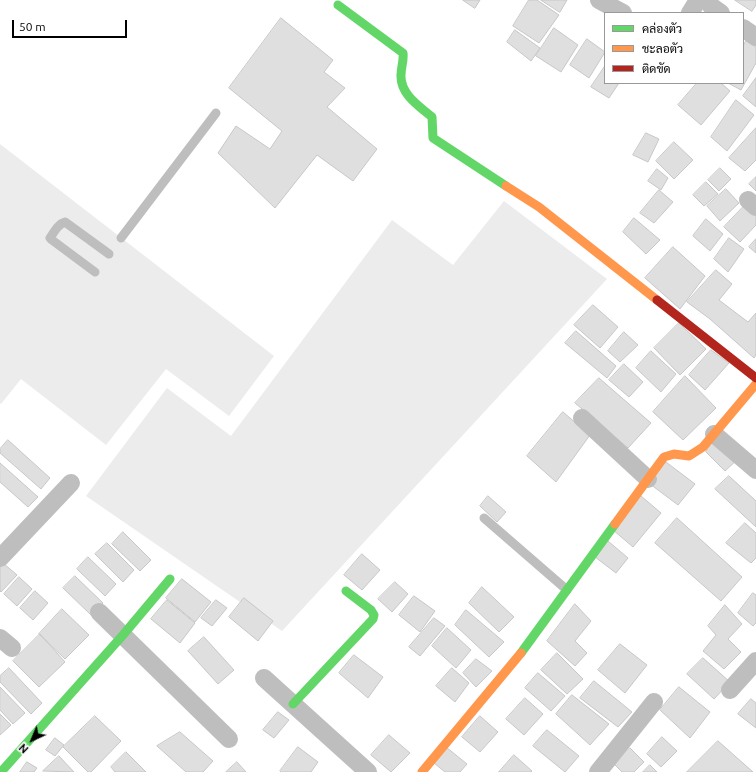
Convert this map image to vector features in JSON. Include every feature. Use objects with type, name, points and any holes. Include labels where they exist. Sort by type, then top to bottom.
[{"type":"street","points":[[599,0],[621,12]]},
{"type":"street","points":[[338,5],[402,53],[404,62],[401,75],[403,87],[411,98],[432,117],[433,138],[539,207],[756,378]]},
{"type":"street","points":[[693,12],[710,6]]},
{"type":"street","points":[[744,29],[756,37]]},
{"type":"street","points":[[422,772],[531,640],[664,457],[674,454],[689,456],[703,447],[756,384]]},
{"type":"street","points":[[582,418],[648,479]]},
{"type":"street","points":[[714,434],[756,470]]},
{"type":"street","points":[[0,558],[71,483]]},
{"type":"street","points":[[1,772],[123,635],[170,579]]},
{"type":"street","points":[[293,704],[373,619],[374,615],[371,610],[346,591]]},
{"type":"street","points":[[99,612],[229,739]]},
{"type":"street","points":[[730,690],[756,660]]},
{"type":"street","points":[[264,678],[368,772]]},
{"type":"street","points":[[598,772],[654,702]]},
{"type":"lane","points":[[121,238],[216,113]]},
{"type":"lane","points":[[95,272],[50,238],[59,225],[65,222],[109,254]]},
{"type":"lane","points":[[484,518],[567,590]]},
{"type":"shaded area","points":[[0,144],[274,356],[229,416],[166,369],[106,445],[21,379],[1,404],[0,403]]},
{"type":"shaded area","points":[[504,201],[607,279],[282,631],[86,496],[167,388],[231,436],[392,220],[453,265]]},
{"type":"building","points":[[463,0],[480,0],[475,8]]},
{"type":"building","points":[[529,0],[537,0],[559,15],[539,43],[513,26]]},
{"type":"building","points":[[541,0],[567,0],[560,12]]},
{"type":"building","points":[[735,0],[756,0],[756,5],[752,11]]},
{"type":"building","points":[[281,18],[333,60],[324,72],[345,88],[327,107],[377,149],[353,181],[317,155],[275,208],[218,153],[236,126],[270,149],[282,131],[229,88]]},
{"type":"building","points":[[554,28],[578,45],[561,72],[536,56]]},
{"type":"building","points":[[515,30],[540,48],[531,61],[507,42]]},
{"type":"building","points":[[587,39],[604,51],[589,78],[570,65]]},
{"type":"building","points":[[746,41],[756,47],[756,63],[741,90],[730,84],[744,84],[744,45]]},
{"type":"building","points":[[604,68],[604,84],[618,84],[609,98],[591,87]]},
{"type":"building","points":[[756,78],[756,107],[743,96]]},
{"type":"building","points":[[696,84],[722,84],[730,91],[701,125],[678,105]]},
{"type":"building","points":[[736,100],[754,115],[727,151],[711,137]]},
{"type":"building","points":[[756,128],[756,160],[745,171],[729,158]]},
{"type":"building","points":[[646,133],[659,139],[648,162],[633,155]]},
{"type":"building","points":[[674,142],[693,160],[674,179],[656,161]]},
{"type":"building","points":[[720,168],[731,179],[719,191],[708,180]]},
{"type":"building","points":[[657,169],[668,178],[661,190],[648,181]]},
{"type":"building","points":[[756,177],[756,191],[749,184]]},
{"type":"building","points":[[706,182],[718,194],[704,206],[693,195]]},
{"type":"building","points":[[726,189],[739,203],[720,221],[707,206]]},
{"type":"building","points":[[659,190],[673,202],[654,223],[640,213]]},
{"type":"building","points":[[746,204],[756,213],[756,225],[740,242],[724,227]]},
{"type":"building","points":[[634,218],[660,240],[646,254],[623,232]]},
{"type":"building","points":[[706,219],[723,234],[710,251],[693,236]]},
{"type":"building","points":[[729,238],[744,249],[728,272],[714,259]]},
{"type":"building","points":[[756,239],[756,253],[749,247]]},
{"type":"building","points":[[673,247],[705,276],[680,309],[645,278]]},
{"type":"building","points":[[716,270],[732,284],[719,300],[748,322],[756,313],[756,355],[754,358],[710,319],[687,302]]},
{"type":"building","points":[[593,305],[618,327],[600,348],[574,325]]},
{"type":"building","points":[[679,323],[706,349],[680,375],[654,348]]},
{"type":"building","points":[[576,331],[616,366],[607,378],[565,343]]},
{"type":"building","points":[[624,332],[638,345],[620,362],[608,351]]},
{"type":"building","points":[[711,350],[729,363],[705,390],[689,375]]},
{"type":"building","points":[[651,351],[676,374],[661,392],[636,368]]},
{"type":"building","points":[[624,364],[643,382],[629,397],[609,380]]},
{"type":"building","points":[[685,376],[716,408],[683,440],[653,412]]},
{"type":"building","points":[[599,378],[651,423],[628,448],[575,403]]},
{"type":"building","points":[[563,412],[590,435],[556,482],[527,456]]},
{"type":"building","points":[[715,439],[738,459],[725,471],[706,452]]},
{"type":"building","points":[[8,440],[50,478],[41,489],[0,453],[0,449]]},
{"type":"building","points":[[666,462],[695,484],[678,505],[650,484]]},
{"type":"building","points":[[0,463],[38,497],[28,507],[0,482]]},
{"type":"building","points":[[729,476],[756,501],[756,527],[715,489]]},
{"type":"building","points":[[488,496],[506,512],[497,522],[480,506]]},
{"type":"building","points":[[641,496],[661,513],[633,547],[613,530]]},
{"type":"building","points":[[677,518],[742,577],[721,601],[655,543]]},
{"type":"building","points":[[745,523],[756,533],[756,558],[751,563],[726,543]]},
{"type":"building","points":[[123,532],[151,560],[140,571],[112,544]]},
{"type":"building","points":[[608,541],[628,558],[616,573],[595,557]]},
{"type":"building","points":[[107,543],[134,570],[123,582],[95,554]]},
{"type":"building","points":[[362,554],[380,570],[362,590],[344,575]]},
{"type":"building","points":[[88,557],[116,584],[105,596],[77,569]]},
{"type":"building","points":[[3,563],[17,575],[1,592],[0,567]]},
{"type":"building","points":[[75,576],[103,603],[91,615],[63,588]]},
{"type":"building","points":[[19,577],[32,589],[17,606],[4,594]]},
{"type":"building","points":[[182,579],[211,602],[195,622],[166,598]]},
{"type":"building","points":[[395,582],[408,594],[392,612],[378,599]]},
{"type":"building","points":[[482,587],[514,617],[499,632],[469,603]]},
{"type":"building","points":[[35,591],[48,603],[33,620],[20,608]]},
{"type":"building","points":[[753,593],[756,595],[756,623],[753,626],[738,613]]},
{"type":"building","points":[[414,596],[435,611],[420,632],[399,615]]},
{"type":"building","points":[[244,598],[273,621],[258,641],[229,617]]},
{"type":"building","points":[[167,600],[195,623],[180,643],[151,619]]},
{"type":"building","points":[[216,600],[227,608],[212,626],[201,618]]},
{"type":"building","points":[[575,604],[591,621],[575,641],[587,653],[575,666],[547,641]]},
{"type":"building","points":[[725,605],[742,624],[728,639],[741,652],[724,669],[703,651],[716,635],[708,626]]},
{"type":"building","points":[[62,609],[89,635],[65,659],[39,634]]},
{"type":"building","points":[[466,610],[504,642],[489,657],[455,625]]},
{"type":"building","points":[[434,618],[445,626],[420,656],[409,647]]},
{"type":"building","points":[[447,628],[471,650],[456,668],[432,646]]},
{"type":"building","points":[[40,634],[65,662],[39,687],[13,661]]},
{"type":"building","points":[[204,637],[234,670],[218,684],[188,651]]},
{"type":"building","points":[[620,644],[647,665],[625,693],[598,670]]},
{"type":"building","points":[[557,653],[583,679],[567,694],[541,670]]},
{"type":"building","points":[[354,655],[383,677],[368,698],[339,673]]},
{"type":"building","points":[[703,658],[730,682],[714,699],[687,674]]},
{"type":"building","points":[[476,659],[492,671],[476,687],[463,673]]},
{"type":"building","points":[[9,668],[42,703],[31,714],[0,682],[0,676]]},
{"type":"building","points":[[452,668],[469,683],[455,702],[436,686]]},
{"type":"building","points":[[538,673],[565,696],[551,711],[525,688]]},
{"type":"building","points":[[594,681],[632,712],[618,727],[580,698]]},
{"type":"building","points":[[0,687],[25,713],[13,724],[0,710]]},
{"type":"building","points":[[679,687],[710,712],[690,738],[660,710]]},
{"type":"building","points":[[572,695],[609,724],[590,745],[556,714]]},
{"type":"building","points":[[525,698],[543,714],[524,735],[506,719]]},
{"type":"building","points":[[751,699],[756,703],[756,728],[738,714]]},
{"type":"building","points":[[278,712],[289,720],[274,738],[263,730]]},
{"type":"building","points":[[0,714],[11,725],[0,735]]},
{"type":"building","points":[[95,716],[121,741],[91,772],[88,772],[63,747]]},
{"type":"building","points":[[480,716],[498,732],[480,752],[462,737]]},
{"type":"building","points":[[547,730],[579,756],[565,772],[533,746]]},
{"type":"building","points":[[180,732],[213,761],[203,772],[186,772],[157,746]]},
{"type":"building","points":[[389,735],[410,753],[391,772],[371,755]]},
{"type":"building","points":[[662,737],[677,751],[661,767],[647,754]]},
{"type":"building","points":[[55,738],[64,745],[55,756],[46,750]]},
{"type":"building","points":[[718,741],[753,772],[687,772]]},
{"type":"building","points":[[298,747],[318,762],[311,772],[281,772],[280,771]]},
{"type":"building","points":[[446,747],[467,764],[460,772],[445,772],[434,763]]},
{"type":"building","points":[[630,748],[644,762],[634,772],[622,772],[614,764]]},
{"type":"building","points":[[126,752],[146,772],[115,772],[111,767]]},
{"type":"building","points":[[514,755],[532,771],[499,772]]},
{"type":"building","points":[[59,756],[74,772],[43,771]]},
{"type":"building","points":[[27,762],[37,768],[34,772],[20,772]]},
{"type":"building","points":[[237,762],[246,772],[226,772]]},
{"type":"building","points":[[650,765],[657,772],[643,772]]},
{"type":"traffic: fast","points":[[338,5],[403,53],[401,75],[404,88],[411,99],[432,117],[433,138],[506,186]]},
{"type":"traffic: fast","points":[[521,653],[615,524]]},
{"type":"traffic: fast","points":[[1,772],[123,635],[170,579]]},
{"type":"traffic: fast","points":[[293,704],[373,619],[374,615],[371,610],[346,591]]},
{"type":"traffic: slow","points":[[506,186],[539,207],[657,300]]},
{"type":"traffic: slow","points":[[615,524],[664,457],[674,454],[689,456],[703,447],[756,384]]},
{"type":"traffic: slow","points":[[422,772],[521,653]]},
{"type":"traffic: jam","points":[[657,300],[756,378]]}]
